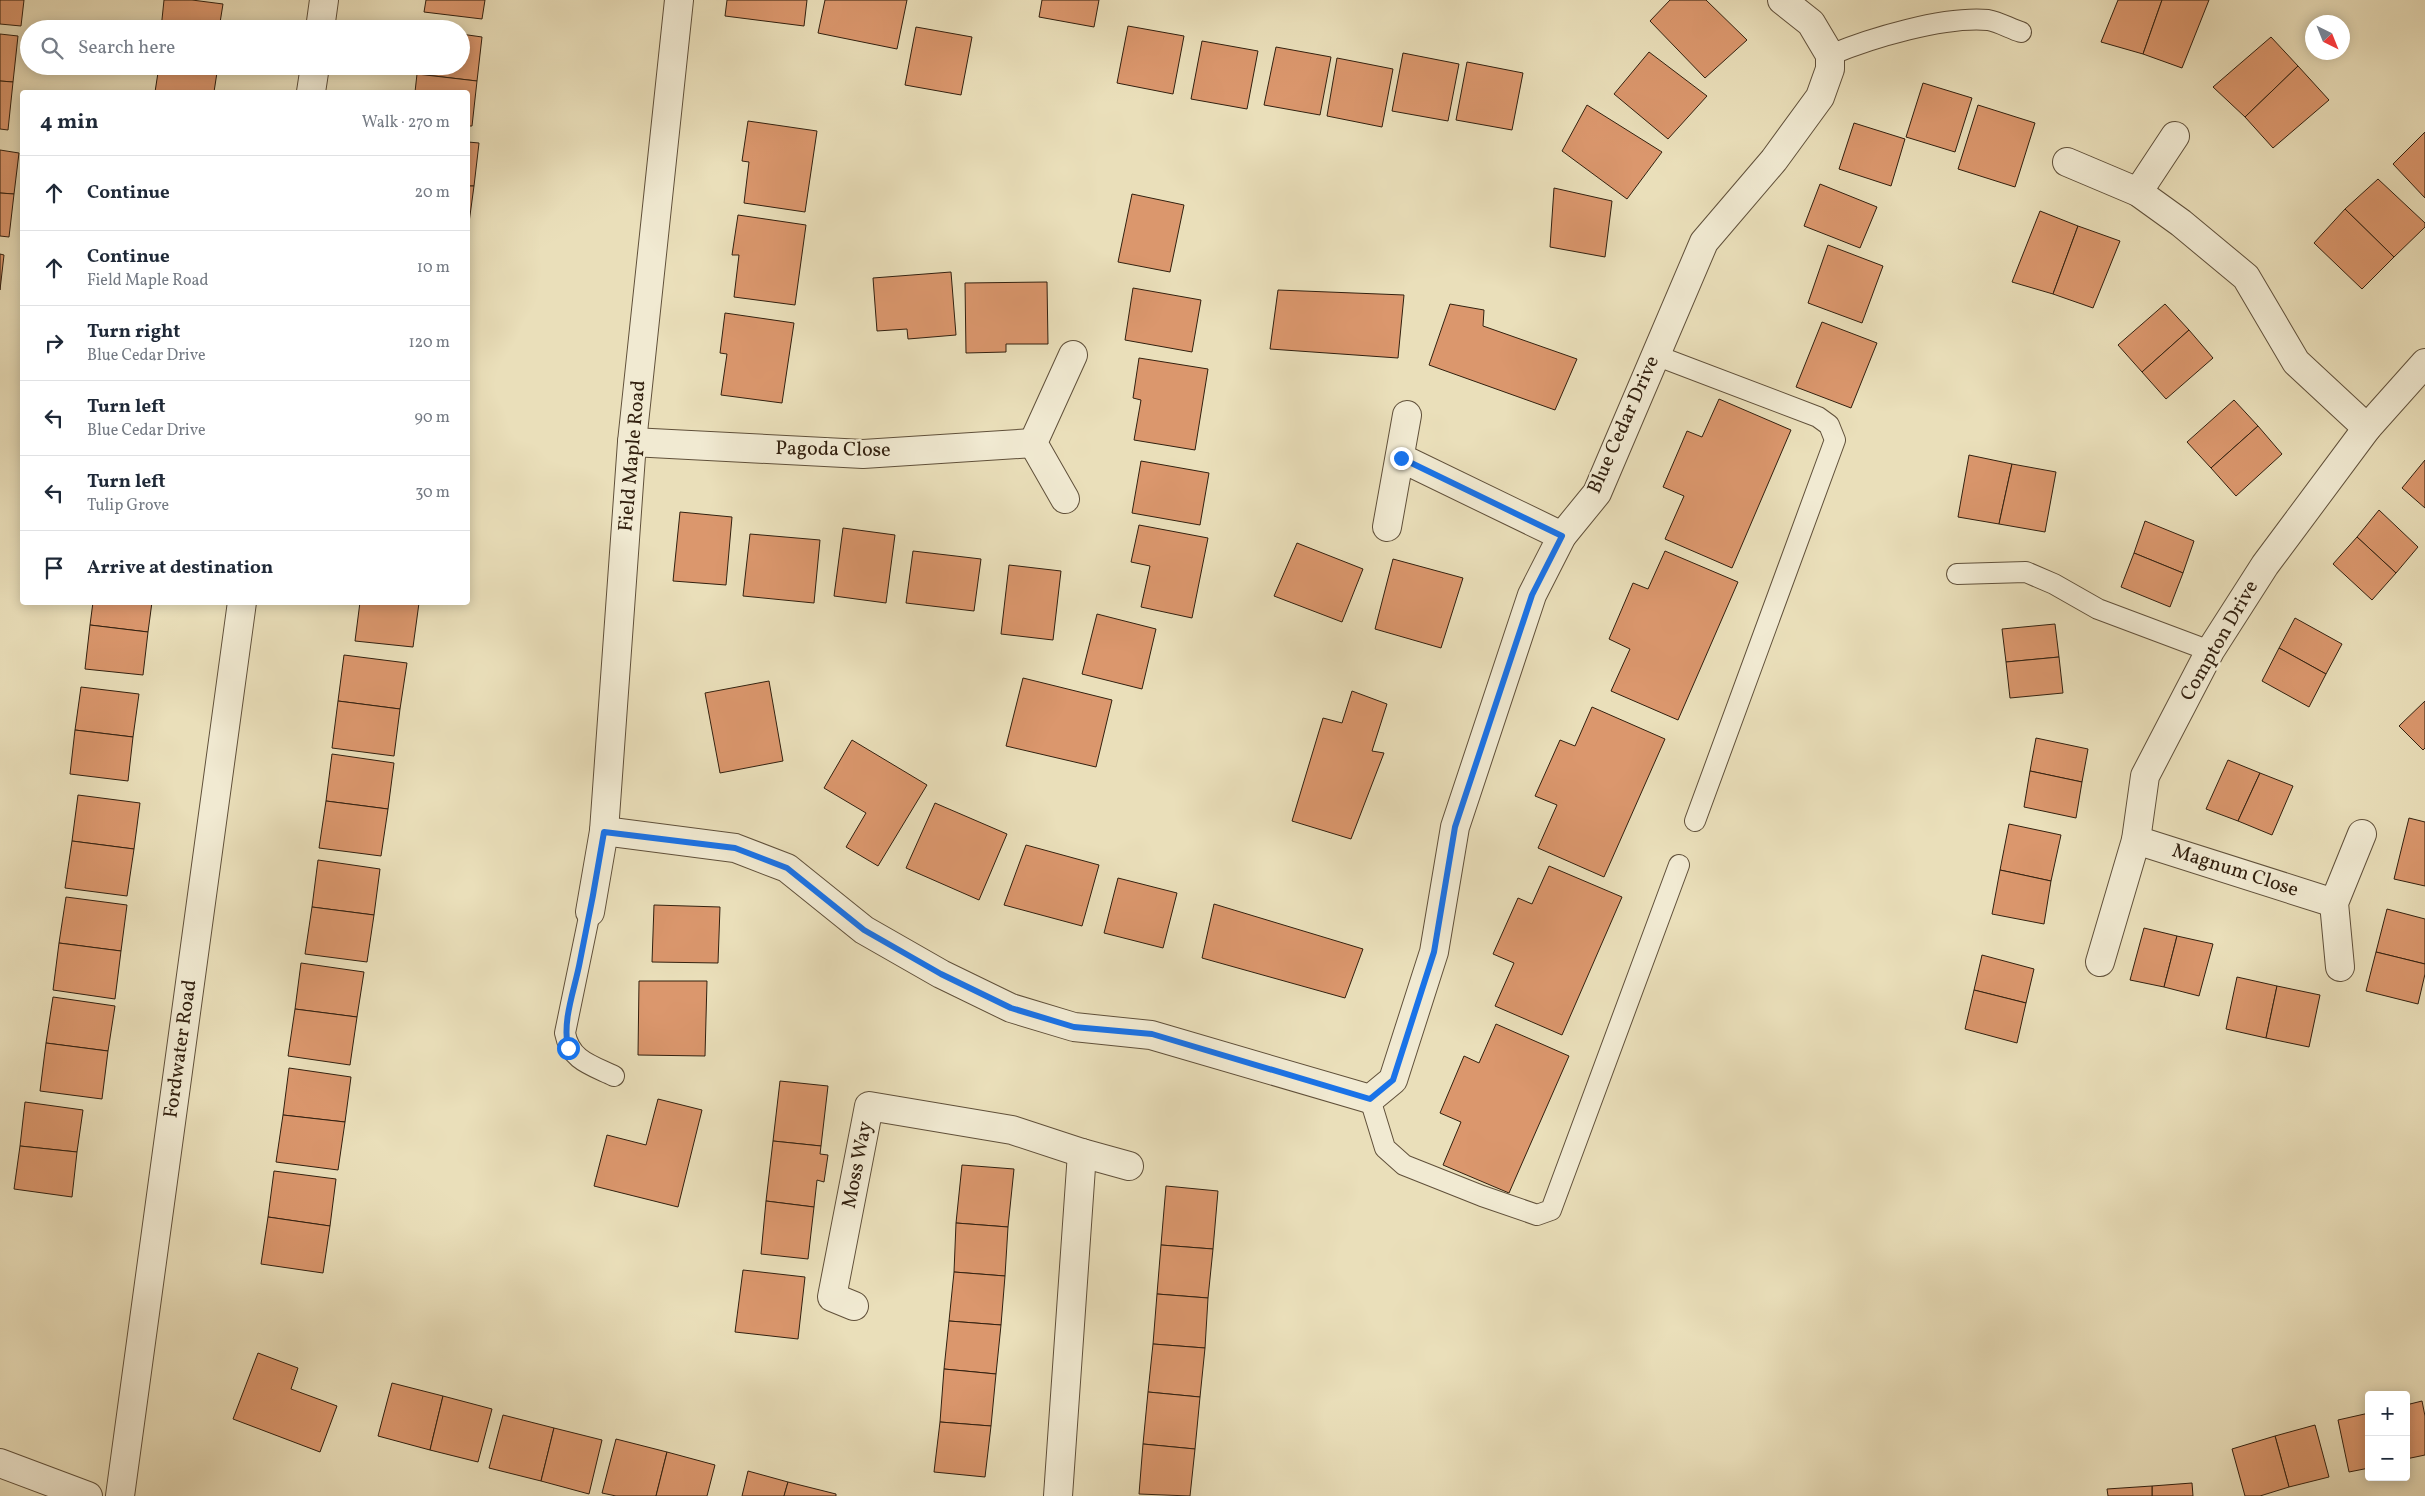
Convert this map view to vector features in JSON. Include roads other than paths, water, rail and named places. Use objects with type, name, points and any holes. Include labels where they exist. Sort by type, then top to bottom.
[{"type":"street","points":[[321,20],[324,0]]},
{"type":"street","name":"Field Maple Road","points":[[590,912],[604,832],[632,442],[679,0]]},
{"type":"street","points":[[1782,0],[1811,23],[1830,55]]},
{"type":"street","name":"Blue Cedar Drive","points":[[1370,1099],[1393,1080],[1434,952],[1455,827],[1532,595],[1562,536],[1597,493],[1704,242],[1774,160],[1820,97],[1830,69],[1830,55]]},
{"type":"street","points":[[311,90],[314,75]]},
{"type":"street","points":[[2138,192],[2175,136]]},
{"type":"street","points":[[2067,162],[2138,192],[2181,223],[2246,277],[2296,362],[2367,428]]},
{"type":"street","points":[[1065,499],[1033,443],[1073,355]]},
{"type":"street","name":"Compton Drive","points":[[2100,962],[2136,840],[2146,776],[2210,651],[2265,565],[2367,428],[2425,363]]},
{"type":"street","points":[[1387,527],[1401,458],[1407,415]]},
{"type":"street","name":"Pagoda Close","points":[[632,442],[863,454],[1033,443]]},
{"type":"street","points":[[1401,458],[1562,536]]},
{"type":"street","name":"Fordwater Road","points":[[120,1496],[242,605]]},
{"type":"street","points":[[604,832],[735,848],[787,868],[864,930],[941,974],[1011,1008],[1074,1027],[1152,1034],[1370,1099]]},
{"type":"street","points":[[2340,967],[2334,903],[2362,834]]},
{"type":"street","name":"Magnum Close","points":[[2136,840],[2334,903]]},
{"type":"street","name":"Moss Way","points":[[854,1306],[832,1297],[869,1106],[1012,1130],[1082,1154],[1128,1166]]},
{"type":"street","points":[[1058,1496],[1082,1154]]},
{"type":"street","points":[[0,1463],[88,1496]]},
{"type":"lane","points":[[1830,55],[1908,30],[1951,22],[1990,20],[2021,32]]},
{"type":"lane","points":[[1655,354],[1818,417],[1829,424],[1835,440],[1695,821]]},
{"type":"lane","points":[[1957,574],[2026,572],[2054,584],[2098,609],[2210,651]]},
{"type":"lane","points":[[1370,1099],[1385,1148],[1404,1165],[1482,1196],[1537,1215],[1550,1210],[1679,865]]},
{"type":"lane","points":[[590,912],[565,1033],[568,1048],[581,1059],[614,1076]]}]
